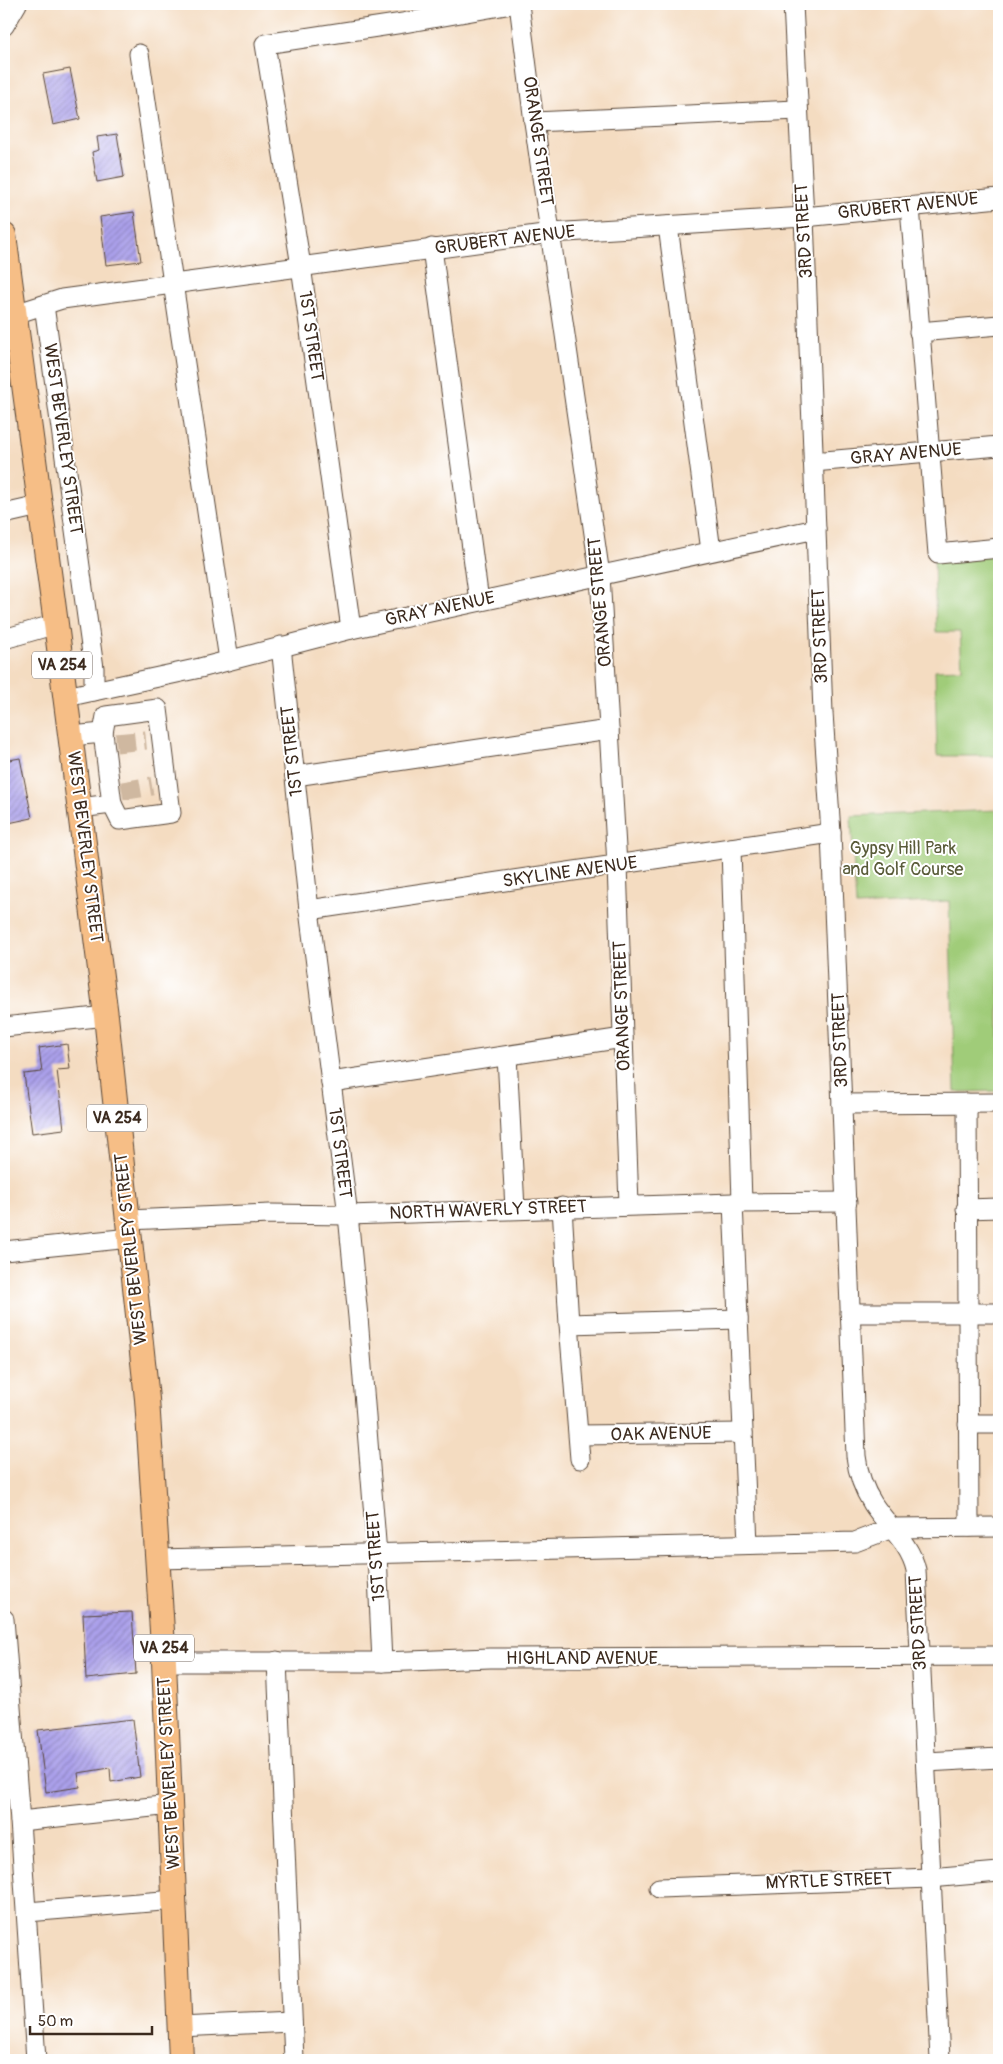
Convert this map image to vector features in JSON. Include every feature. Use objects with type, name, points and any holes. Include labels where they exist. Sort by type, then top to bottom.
[{"type":"main road","name":"WEST BEVERLEY STREET","points":[[4,235],[66,696],[106,1016],[147,1399],[164,1662],[180,2060]]},
{"type":"street","points":[[4,26],[17,4]]},
{"type":"street","name":"1ST STREET","points":[[350,629],[302,266],[265,44],[512,4]]},
{"type":"street","name":"ORANGE STREET","points":[[519,4],[534,122],[552,233],[600,575],[617,865],[629,1205]]},
{"type":"street","name":"3RD STREET","points":[[793,4],[804,217],[823,713],[831,833],[857,1464],[868,1495],[908,1548],[915,1567],[940,2060]]},
{"type":"street","points":[[139,54],[229,660]]},
{"type":"street","points":[[534,122],[797,110]]},
{"type":"street","name":"GRUBERT AVENUE","points":[[14,314],[62,299],[552,233],[804,217],[999,198]]},
{"type":"street","points":[[910,207],[938,554],[999,548]]},
{"type":"street","points":[[668,226],[711,551]]},
{"type":"street","points":[[432,248],[479,601]]},
{"type":"street","name":"WEST BEVERLEY STREET","points":[[44,305],[88,628],[94,691]]},
{"type":"street","points":[[919,332],[999,325]]},
{"type":"street","name":"GRAY AVENUE","points":[[813,462],[999,446]]},
{"type":"street","points":[[4,514],[39,506]]},
{"type":"street","name":"GRAY AVENUE","points":[[66,696],[153,678],[350,629],[816,529]]},
{"type":"street","points":[[4,639],[56,624]]},
{"type":"street","name":"1ST STREET","points":[[281,646],[309,910],[348,1215],[377,1554],[382,1662]]},
{"type":"street","points":[[153,678],[158,709],[154,739],[160,785],[171,813],[120,820],[115,796],[106,716],[158,709]]},
{"type":"street","points":[[295,776],[609,730]]},
{"type":"street","points":[[71,736],[108,740]]},
{"type":"street","points":[[80,808],[115,796]]},
{"type":"street","name":"SKYLINE AVENUE","points":[[309,910],[831,833]]},
{"type":"street","points":[[730,848],[738,1320],[748,1544]]},
{"type":"street","points":[[4,1027],[106,1016]]},
{"type":"street","points":[[331,1082],[623,1038]]},
{"type":"street","points":[[507,1056],[516,1209]]},
{"type":"street","points":[[967,1103],[969,1527]]},
{"type":"street","points":[[842,1104],[999,1103]]},
{"type":"street","name":"NORTH WAVERLY STREET","points":[[4,1252],[129,1229],[270,1214],[348,1215],[737,1202],[847,1202]]},
{"type":"street","points":[[562,1207],[568,1324],[580,1459]]},
{"type":"street","points":[[966,1209],[999,1208]]},
{"type":"street","points":[[850,1313],[999,1313]]},
{"type":"street","points":[[568,1324],[738,1320]]},
{"type":"street","points":[[968,1424],[999,1424]]},
{"type":"street","name":"OAK AVENUE","points":[[579,1435],[743,1433]]},
{"type":"street","points":[[158,1559],[855,1542],[892,1528],[999,1527]]},
{"type":"street","points":[[4,1619],[27,1912],[36,2060]]},
{"type":"street","name":"HIGHLAND AVENUE","points":[[164,1662],[382,1662],[500,1658],[999,1656]]},
{"type":"street","points":[[277,1661],[294,2060]]},
{"type":"street","points":[[926,1762],[999,1758]]},
{"type":"street","points":[[20,1821],[171,1805]]},
{"type":"street","name":"MYRTLE STREET","points":[[659,1888],[930,1878],[999,1872]]},
{"type":"street","points":[[27,1912],[175,1900]]},
{"type":"street","points":[[179,2027],[292,2022]]},
{"type":"green space","points":[[999,552],[999,756],[937,756],[935,670],[962,669],[960,632],[936,632],[934,558]]},
{"type":"green space","name":"Gypsy Hill Park and Golf Course","points":[[999,810],[999,1091],[955,1092],[949,901],[856,906],[851,816]]},
{"type":"building","points":[[70,69],[80,119],[53,125],[43,74]]},
{"type":"building","points":[[117,134],[124,177],[97,182],[92,152],[99,150],[97,137]]},
{"type":"building","points":[[134,212],[141,261],[106,265],[100,217]]},
{"type":"building","points":[[20,758],[32,818],[4,824],[4,761]]},
{"type":"building","points":[[67,1044],[70,1069],[57,1070],[64,1129],[32,1133],[24,1074],[42,1072],[39,1048]]},
{"type":"building","points":[[132,1612],[136,1674],[86,1679],[83,1614]]},
{"type":"building","points":[[133,1719],[140,1777],[111,1782],[110,1768],[78,1773],[80,1787],[46,1792],[38,1730]]},
{"type":"tunnel","points":[[116,743],[146,740]]},
{"type":"tunnel","points":[[122,791],[152,786]]}]
